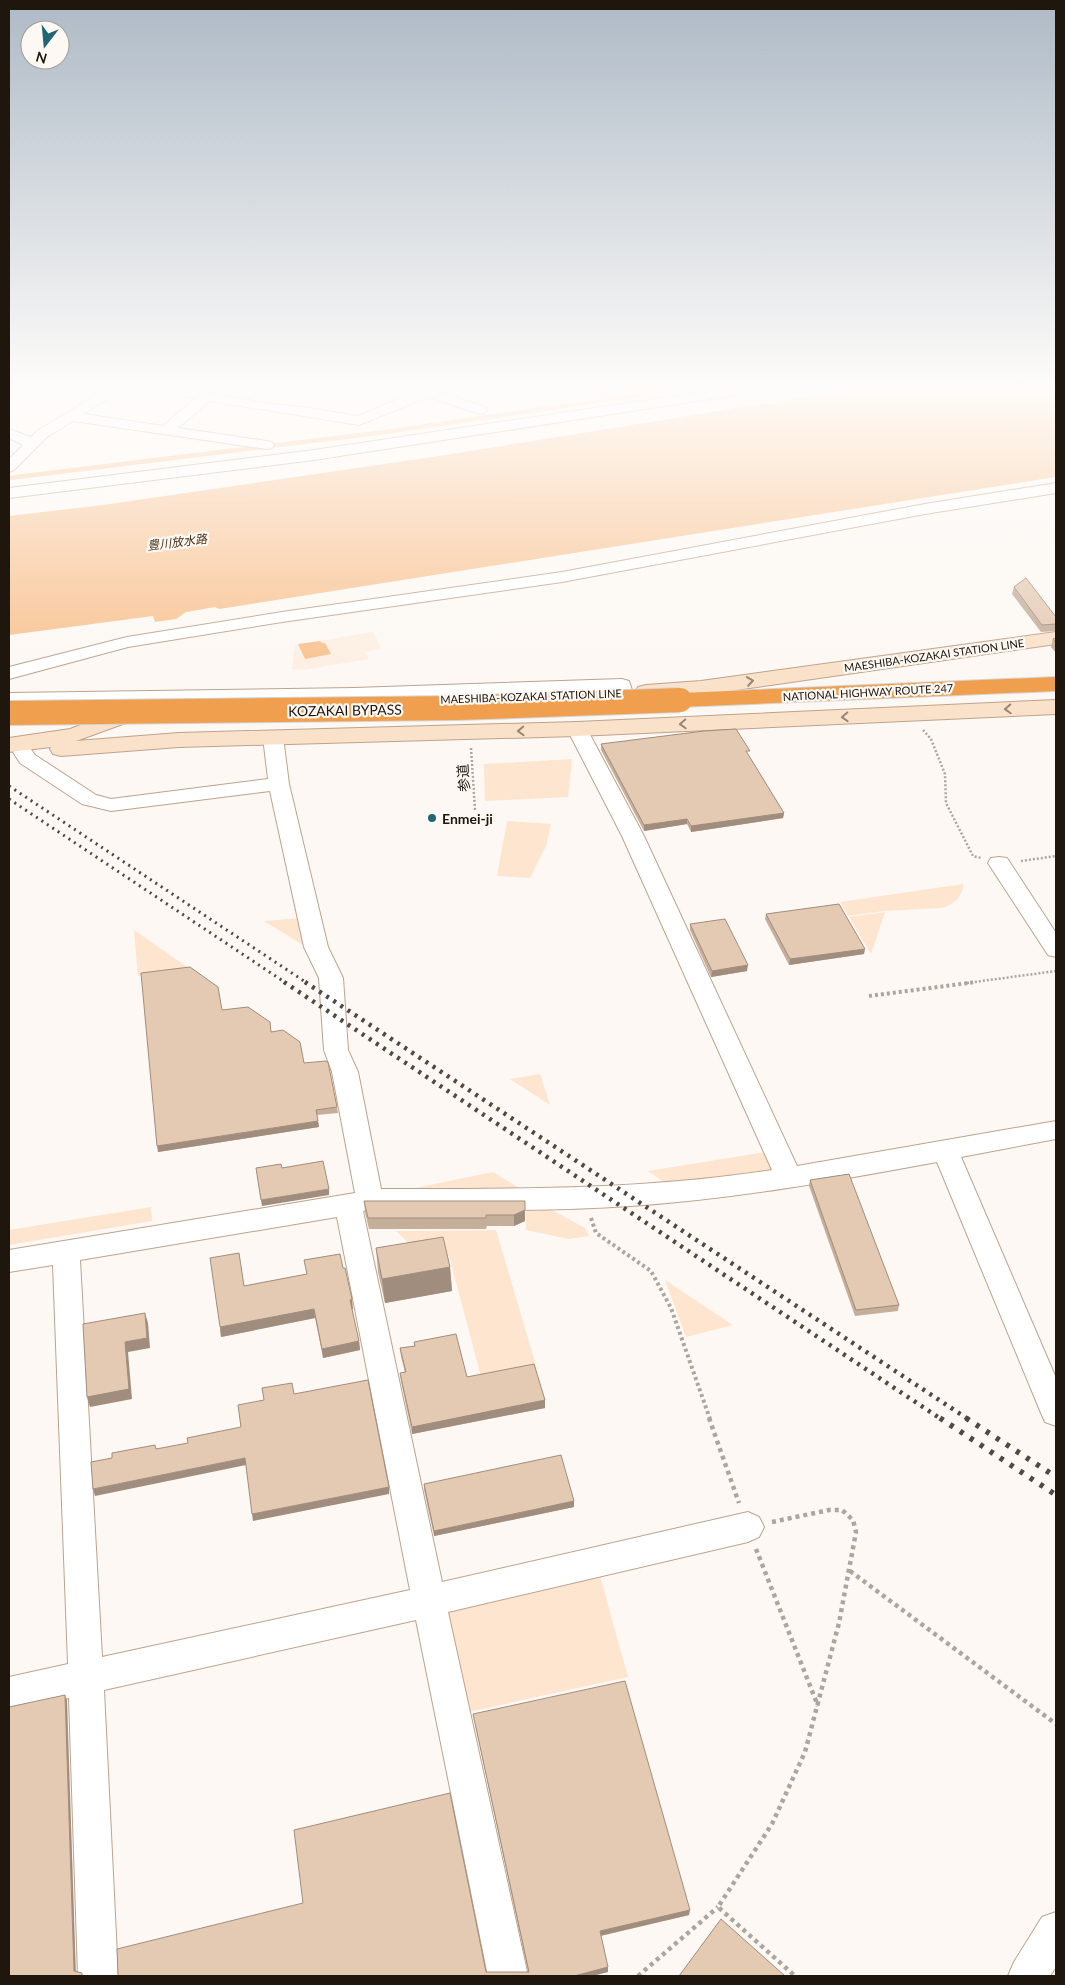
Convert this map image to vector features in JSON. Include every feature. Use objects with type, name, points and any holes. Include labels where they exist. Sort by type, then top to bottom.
[{"type":"highway","name":"NATIONAL HIGHWAY ROUTE 247","points":[[680,700],[1056,684]]},
{"type":"highway","name":"KOZAKAI BYPASS","points":[[9,713],[458,708],[680,700]]},
{"type":"main road","name":"MAESHIBA-KOZAKAI STATION LINE","points":[[13,750],[77,734],[148,707],[176,702],[498,699],[701,688],[1056,638]]},
{"type":"main road","points":[[13,750],[179,740],[576,729],[1056,707]]},
{"type":"street","points":[[9,493],[98,482]]},
{"type":"street","points":[[9,673],[127,642],[562,576],[925,509],[1056,488]]},
{"type":"street","points":[[9,699],[354,694],[622,685],[624,693]]},
{"type":"street","points":[[576,729],[633,836],[789,1178]]},
{"type":"street","points":[[273,737],[279,784],[316,947],[330,978],[336,1050],[345,1072],[359,1202],[429,1601],[508,1976]]},
{"type":"street","points":[[13,750],[88,800],[111,805],[279,784]]},
{"type":"street","points":[[999,863],[1056,950]]},
{"type":"street","points":[[9,1261],[359,1202],[562,1200],[667,1193],[789,1178],[1056,1130]]},
{"type":"street","points":[[945,1150],[1056,1413]]},
{"type":"street","points":[[66,1251],[98,1976]]},
{"type":"street","points":[[9,1694],[429,1601],[748,1527]]},
{"type":"street","points":[[1028,1976],[1056,1930]]},
{"type":"path","points":[[910,714],[931,739],[945,774],[946,804],[973,856],[999,863],[1056,856]]},
{"type":"path","name":"参道","points":[[471,745],[475,810]]},
{"type":"path","points":[[869,996],[1056,971]]},
{"type":"path","points":[[562,1200],[590,1205],[592,1226],[596,1232],[651,1272],[671,1308],[748,1527],[818,1707]]},
{"type":"path","points":[[638,1976],[718,1907],[772,1824],[805,1752],[818,1707],[850,1571],[856,1532],[853,1520],[842,1510],[829,1510],[748,1527]]},
{"type":"path","points":[[850,1571],[1056,1724]]},
{"type":"path","points":[[718,1907],[795,1976]]},
{"type":"shaded area","points":[[373,632],[381,648],[365,652],[369,659],[302,670],[292,669],[295,645]]},
{"type":"shaded area","points":[[572,759],[568,797],[485,801],[484,764]]},
{"type":"shaded area","points":[[507,821],[551,824],[546,846],[530,878],[497,876]]},
{"type":"shaded area","points":[[963,884],[959,897],[949,905],[941,908],[884,911],[848,916],[840,902]]},
{"type":"shaded area","points":[[885,912],[871,954],[849,917]]},
{"type":"shaded area","points":[[301,918],[306,947],[264,921]]},
{"type":"shaded area","points":[[134,930],[190,969],[138,976]]},
{"type":"shaded area","points":[[540,1074],[550,1105],[510,1079]]},
{"type":"shaded area","points":[[766,1152],[776,1172],[671,1187],[648,1171]]},
{"type":"shaded area","points":[[493,1172],[524,1191],[410,1189]]},
{"type":"shaded area","points":[[526,1204],[541,1204],[585,1228],[589,1236],[568,1239],[526,1230]]},
{"type":"shaded area","points":[[151,1207],[152,1221],[9,1245],[9,1230]]},
{"type":"shaded area","points":[[496,1230],[537,1369],[482,1380],[449,1256],[413,1247],[396,1231]]},
{"type":"shaded area","points":[[665,1280],[733,1325],[686,1337]]},
{"type":"shaded area","points":[[598,1569],[628,1677],[464,1713],[441,1601]]},
{"type":"water","name":"豊川放水路","points":[[263,482],[1027,482],[219,609],[215,607],[186,612],[176,619],[155,622],[153,616],[9,635],[9,516],[103,505]]},
{"type":"water","points":[[320,641],[325,643],[331,654],[305,659],[298,644]]},
{"type":"building","points":[[1026,578],[1056,617],[1056,624],[1042,625],[1014,587]]},
{"type":"building","points":[[736,729],[750,751],[746,751],[784,813],[691,826],[687,819],[644,825],[601,744],[704,731]]},
{"type":"building","points":[[839,904],[865,949],[790,959],[766,914]]},
{"type":"building","points":[[725,919],[748,965],[712,971],[690,924]]},
{"type":"building","points":[[190,967],[218,987],[222,1010],[248,1007],[270,1022],[271,1032],[283,1030],[300,1042],[304,1063],[328,1062],[337,1107],[316,1110],[318,1121],[157,1146],[141,973]]},
{"type":"building","points":[[323,1161],[329,1189],[261,1200],[256,1168],[281,1164],[282,1168]]},
{"type":"building","points":[[849,1174],[899,1305],[856,1310],[810,1180]]},
{"type":"building","points":[[364,1201],[525,1201],[525,1210],[514,1215],[486,1215],[486,1218],[368,1218]]},
{"type":"building","points":[[443,1237],[450,1267],[382,1279],[376,1248]]},
{"type":"building","points":[[239,1253],[244,1286],[307,1274],[304,1260],[340,1254],[352,1299],[350,1300],[359,1341],[322,1349],[314,1309],[220,1327],[210,1258]]},
{"type":"building","points":[[145,1313],[147,1338],[125,1342],[129,1389],[87,1397],[83,1324]]},
{"type":"building","points":[[456,1334],[467,1377],[534,1364],[545,1400],[412,1427],[400,1373],[406,1372],[400,1348],[415,1346],[414,1342]]},
{"type":"building","points":[[368,1380],[389,1487],[252,1514],[245,1458],[93,1489],[91,1462],[112,1458],[112,1453],[155,1445],[156,1449],[188,1443],[187,1438],[241,1427],[238,1405],[264,1400],[262,1388],[292,1383],[294,1394]]},
{"type":"building","points":[[561,1455],[574,1501],[434,1531],[424,1484]]},
{"type":"building","points":[[625,1681],[690,1910],[600,1931],[608,1967],[574,1976],[118,1976],[117,1949],[303,1903],[294,1830],[450,1793],[486,1972],[529,1972],[473,1714]]},
{"type":"building","points":[[65,1695],[74,1971],[82,1973],[82,1976],[9,1976],[9,1707]]},
{"type":"building","points":[[721,1919],[785,1976],[679,1976]]},
{"type":"railway","points":[[9,786],[307,983]]},
{"type":"railway","points":[[9,799],[286,983]]},
{"type":"railway","points":[[284,982],[941,1419]]},
{"type":"railway","points":[[305,982],[968,1419]]},
{"type":"railway","points":[[940,1418],[1056,1495]]},
{"type":"railway","points":[[966,1418],[1056,1477]]},
{"type":"place","name":"Enmei-ji","points":[[432,818]]}]
